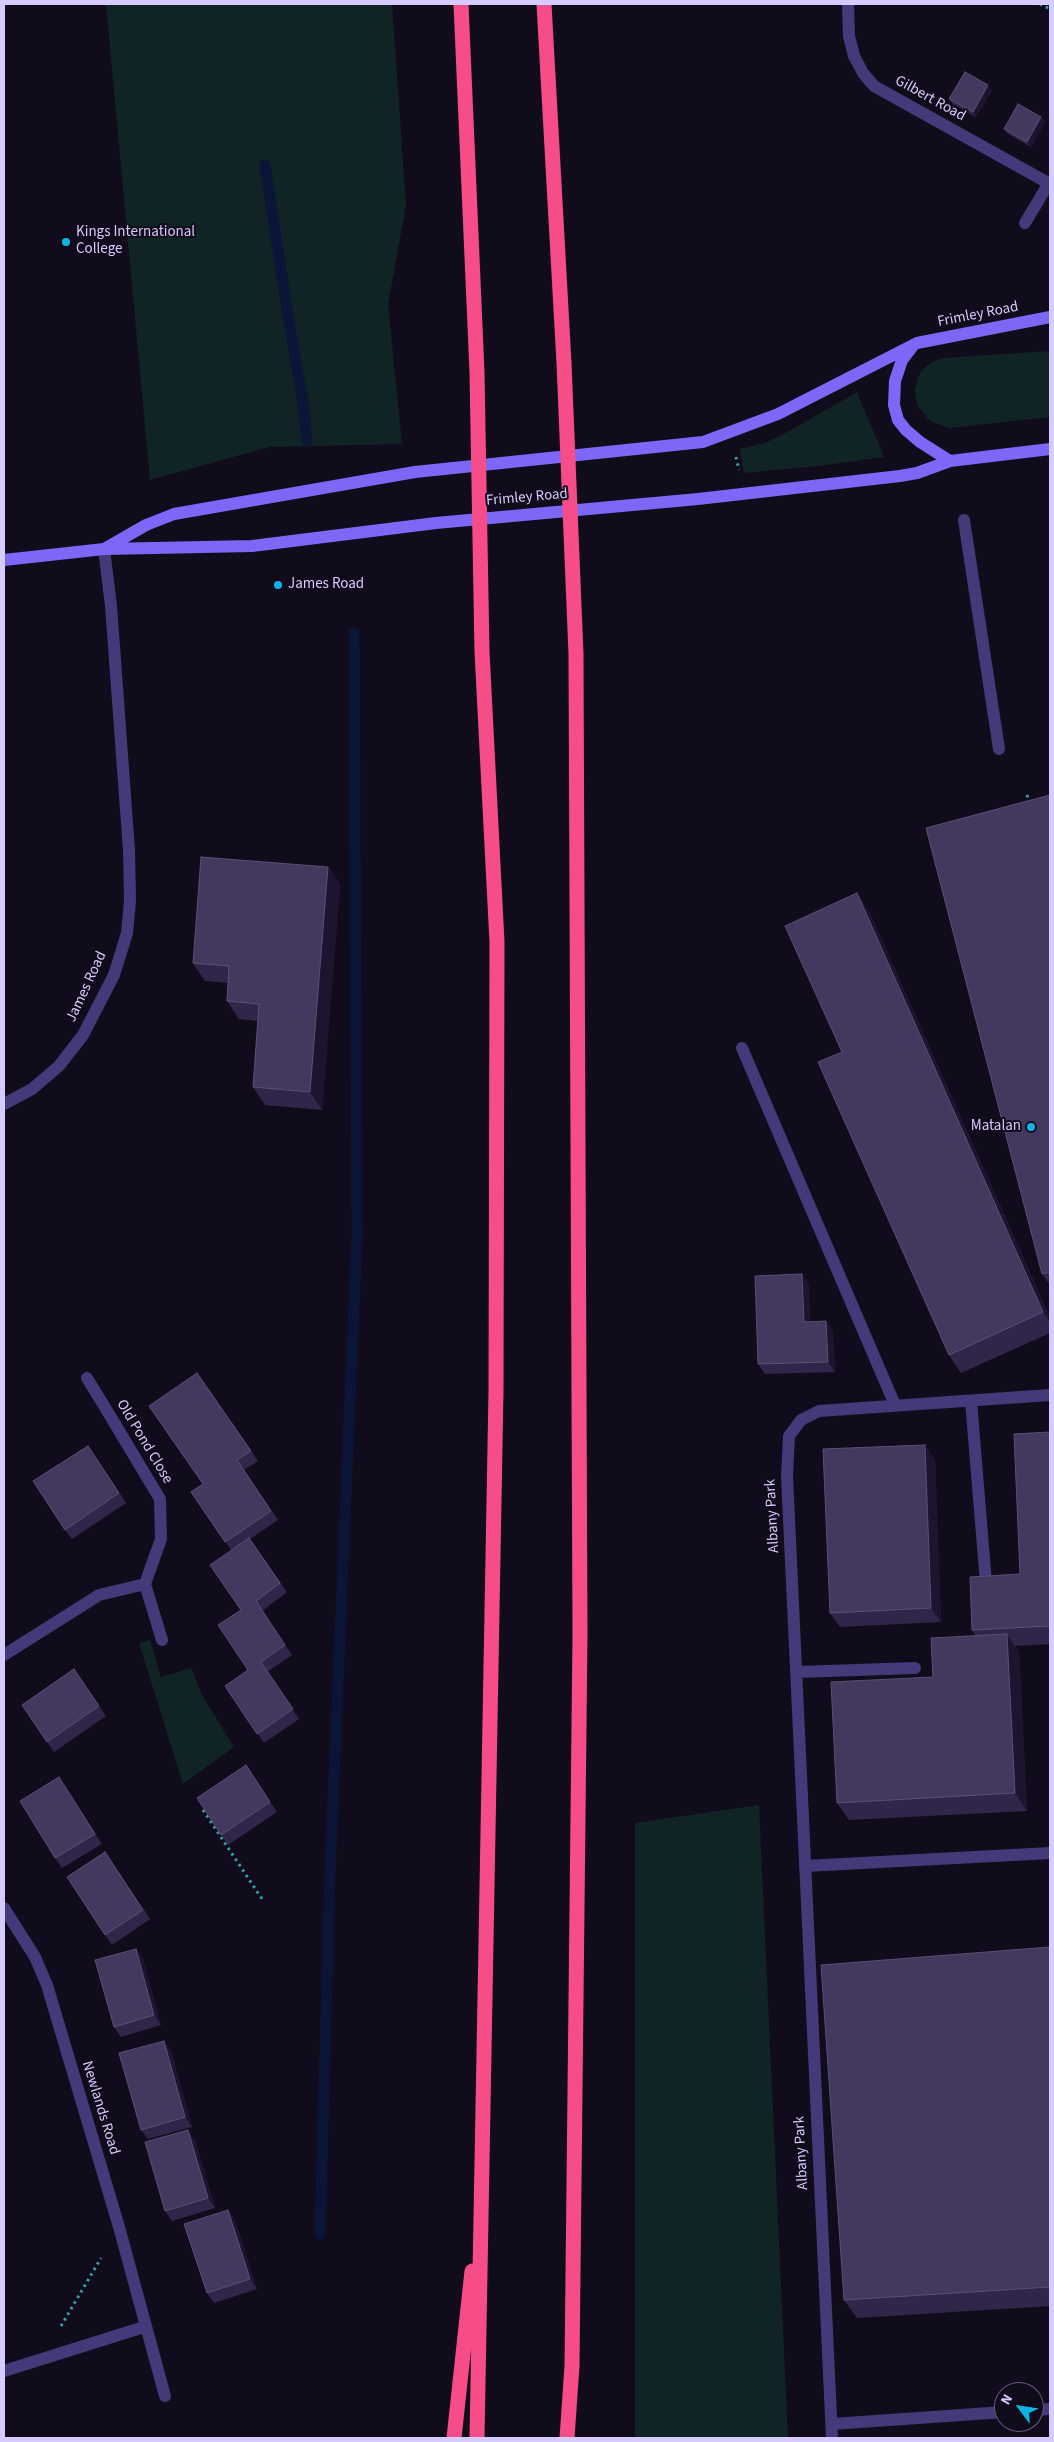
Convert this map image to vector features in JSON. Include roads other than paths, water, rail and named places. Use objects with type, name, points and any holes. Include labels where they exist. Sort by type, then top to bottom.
[{"type":"highway","points":[[461,4],[477,372],[482,652],[497,942],[496,1391],[477,2438]]},
{"type":"highway","points":[[544,4],[564,363],[576,654],[580,1634],[572,2366],[567,2438]]},
{"type":"highway","points":[[454,2438],[483,2162]]},
{"type":"highway","points":[[572,2366],[576,2438]]},
{"type":"main road","name":"Frimley Road","points":[[104,549],[146,525],[184,512],[415,472],[703,442],[778,414],[912,346],[1050,317]]},
{"type":"main road","points":[[912,346],[902,360],[896,381],[894,405],[898,420],[920,442],[950,461]]},
{"type":"main road","name":"Frimley Road","points":[[4,560],[104,549],[252,546],[436,523],[833,485],[917,473],[950,461],[1050,450]]},
{"type":"street","name":"Gilbert Road","points":[[848,4],[848,36],[854,56],[863,73],[874,86],[1049,183],[1025,223]]},
{"type":"street","points":[[964,520],[999,749]]},
{"type":"street","name":"James Road","points":[[4,1104],[32,1089],[59,1066],[83,1035],[114,975],[127,933],[130,901],[129,858],[111,606],[104,549]]},
{"type":"street","points":[[742,1048],[895,1405]]},
{"type":"street","name":"Old Pond Close","points":[[87,1378],[160,1499],[161,1539],[145,1584]]},
{"type":"street","name":"Albany Park","points":[[832,2438],[805,1866],[798,1672],[787,1476],[788,1436],[796,1424],[814,1412],[1050,1395]]},
{"type":"street","points":[[971,1401],[986,1583]]},
{"type":"street","points":[[4,1655],[99,1594],[145,1584],[162,1640]]},
{"type":"street","points":[[798,1672],[915,1668]]},
{"type":"street","points":[[805,1866],[1050,1853]]},
{"type":"street","name":"Newlands Road","points":[[4,1908],[35,1958],[47,1985],[119,2227],[144,2327],[165,2396]]},
{"type":"street","points":[[4,2371],[144,2327]]},
{"type":"street","points":[[832,2424],[994,2413]]},
{"type":"waterway","points":[[265,165],[303,402],[307,440]]},
{"type":"waterway","points":[[320,2234],[330,1872],[357,1234],[354,633]]},
{"type":"place","name":"Kings International College","points":[[66,242]]},
{"type":"place","name":"James Road","points":[[278,585]]},
{"type":"place","name":"Matalan","points":[[1031,1127]]}]
